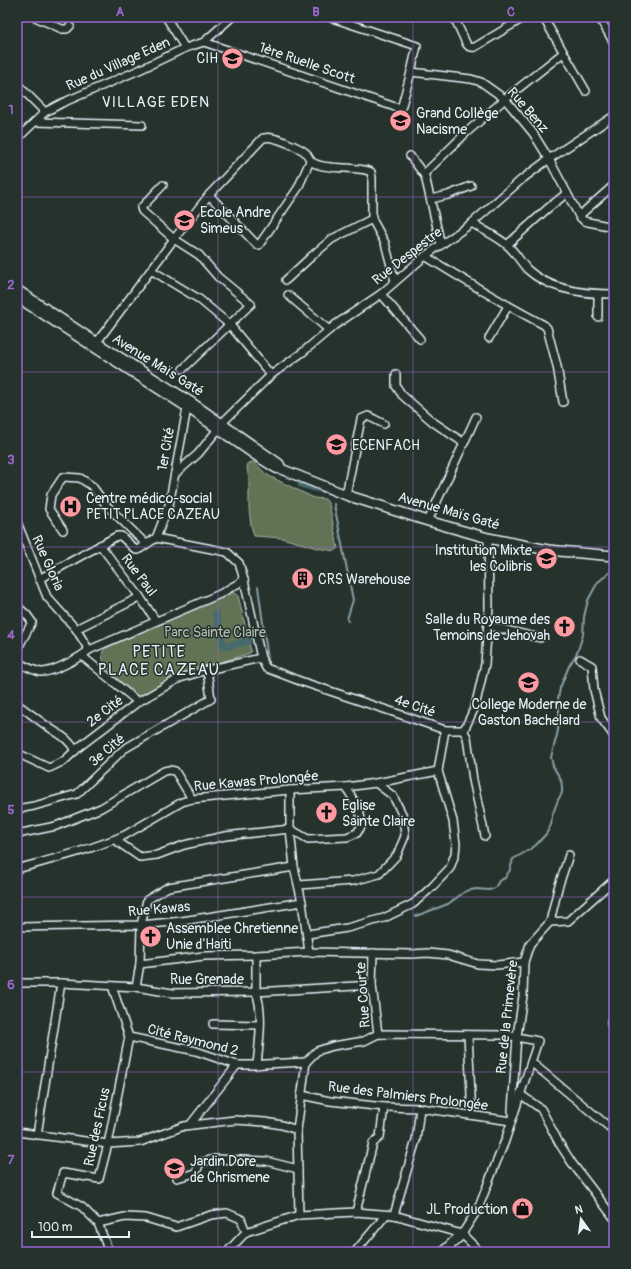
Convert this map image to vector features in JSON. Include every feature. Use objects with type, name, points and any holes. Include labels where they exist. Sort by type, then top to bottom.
[{"type":"street","points":[[35,17],[62,29],[67,29],[70,26]]},
{"type":"street","points":[[166,17],[185,48]]},
{"type":"street","name":"Rue du Village Eden","points":[[17,139],[45,112],[185,48],[204,42],[232,17]]},
{"type":"street","points":[[329,17],[416,45],[417,47],[411,72]]},
{"type":"street","points":[[454,17],[466,44],[470,47],[475,47],[525,17]]},
{"type":"street","points":[[543,17],[586,91]]},
{"type":"street","points":[[599,17],[614,43]]},
{"type":"street","name":"1ère Ruelle Scott","points":[[204,42],[401,109],[411,72]]},
{"type":"street","points":[[424,174],[467,132],[505,99],[563,53]]},
{"type":"street","name":"Rue Benz","points":[[411,72],[471,79],[481,82],[505,99],[533,133],[549,159],[579,216]]},
{"type":"street","points":[[17,84],[45,112]]},
{"type":"street","name":"Rue Despestre","points":[[175,474],[198,454],[220,426],[271,374],[303,352],[329,330],[381,294],[425,256],[472,223],[521,180],[549,159],[614,116]]},
{"type":"street","points":[[35,122],[142,125]]},
{"type":"street","points":[[95,345],[174,238],[209,195],[263,138],[273,138],[300,148],[310,161],[317,165],[344,169],[367,170],[370,172],[372,178],[372,219],[385,243],[395,281]]},
{"type":"street","points":[[410,156],[424,174],[441,245]]},
{"type":"street","points":[[209,195],[257,245],[259,245],[298,188],[310,161]]},
{"type":"street","points":[[163,185],[141,208],[141,210],[174,238],[199,255],[218,277],[251,304],[183,369]]},
{"type":"street","points":[[614,185],[579,216],[588,222],[614,227]]},
{"type":"street","points":[[431,199],[461,191],[471,186]]},
{"type":"street","points":[[507,245],[546,209],[567,193]]},
{"type":"street","points":[[286,280],[332,238],[372,219]]},
{"type":"street","points":[[472,223],[507,245],[528,270],[546,282],[573,290],[598,294],[612,294]]},
{"type":"street","points":[[425,256],[547,328],[557,366],[563,402]]},
{"type":"street","points":[[151,270],[199,299],[230,325],[271,374]]},
{"type":"street","name":"Avenue Maïs Gaté","points":[[17,290],[95,345]]},
{"type":"street","points":[[381,294],[420,339]]},
{"type":"street","points":[[598,294],[598,317]]},
{"type":"street","points":[[288,295],[329,330]]},
{"type":"street","name":"Avenue Maïs Gaté","points":[[17,297],[188,404],[220,426],[260,458],[276,468],[346,495],[488,538],[548,550],[614,556]]},
{"type":"street","points":[[490,338],[508,306]]},
{"type":"street","points":[[396,374],[396,386],[402,395],[433,422],[464,443]]},
{"type":"street","name":"1er Cité","points":[[156,538],[169,505],[188,404]]},
{"type":"street","points":[[346,495],[361,419],[368,416],[384,424]]},
{"type":"street","points":[[428,521],[476,416]]},
{"type":"street","points":[[63,530],[49,509],[51,495],[63,477],[80,478],[92,486],[106,505],[146,544]]},
{"type":"street","name":"Rue Gloria","points":[[17,522],[47,597],[76,630],[89,650]]},
{"type":"street","points":[[39,579],[119,535],[136,550],[156,538],[227,552],[238,563],[244,580],[261,658]]},
{"type":"street","points":[[463,730],[475,707],[485,664],[489,626],[490,579],[488,538]]},
{"type":"street","name":"Rue Paul","points":[[100,545],[140,597],[156,621]]},
{"type":"street","points":[[17,662],[41,672],[51,670],[82,656],[89,650],[220,594],[244,580]]},
{"type":"street","points":[[76,630],[140,597]]},
{"type":"street","points":[[17,606],[32,622],[27,632],[20,636],[17,650]]},
{"type":"street","points":[[489,626],[540,638]]},
{"type":"street","points":[[82,656],[138,702]]},
{"type":"street","name":"2e Cité","points":[[17,753],[49,768],[64,761],[138,702],[180,678],[207,670],[261,658]]},
{"type":"street","name":"4e Cité","points":[[261,658],[266,668],[445,730],[438,771],[453,821],[456,844],[455,854],[450,868],[434,886],[413,904],[384,918],[347,928],[308,934]]},
{"type":"street","points":[[580,659],[592,666],[594,690],[601,718],[614,736]]},
{"type":"street","name":"3e Cité","points":[[17,809],[34,806],[77,794],[124,749],[211,699],[207,670]]},
{"type":"street","points":[[17,704],[63,736],[72,744],[75,751]]},
{"type":"street","points":[[445,730],[463,730]]},
{"type":"street","points":[[463,730],[467,737],[473,780],[485,836]]},
{"type":"street","points":[[17,834],[56,826],[101,808],[164,771],[175,771],[192,799]]},
{"type":"street","name":"Rue Kawas Prolongée","points":[[17,869],[76,853],[115,840],[182,802],[192,799],[376,783],[438,771]]},
{"type":"street","points":[[299,885],[353,880],[379,874],[397,855],[405,836],[403,816],[393,796],[376,783]]},
{"type":"street","points":[[115,840],[140,856],[157,856],[184,845],[225,836],[290,829],[308,839],[347,837],[357,833],[362,825],[359,809],[346,786]]},
{"type":"street","points":[[290,790],[290,829],[294,867],[299,885],[308,934],[309,952]]},
{"type":"street","name":"Rue de la Primevère","points":[[511,1122],[517,1036],[523,996],[524,962],[530,944],[550,922],[558,888],[569,855]]},
{"type":"street","points":[[136,987],[140,964],[141,925],[147,900],[168,887],[294,867]]},
{"type":"street","points":[[550,922],[568,921],[614,880]]},
{"type":"street","name":"Rue Kawas","points":[[17,927],[141,925],[182,921],[302,902]]},
{"type":"street","points":[[140,964],[204,956],[309,952],[435,953],[448,955],[478,964],[497,965],[524,962]]},
{"type":"street","name":"Rue Courte","points":[[373,953],[372,985],[378,1034]]},
{"type":"street","points":[[256,955],[256,992],[258,997],[260,1025],[257,1065]]},
{"type":"street","name":"Rue Grenade","points":[[17,983],[61,983],[136,987],[172,993],[256,992],[372,985]]},
{"type":"street","points":[[37,1135],[61,983]]},
{"type":"street","name":"Cité Raymond 2","points":[[112,986],[129,1037],[196,1051],[237,1065],[306,1062]]},
{"type":"street","points":[[614,1012],[610,1023],[614,1033]]},
{"type":"street","points":[[213,1024],[260,1025]]},
{"type":"street","points":[[299,1215],[297,1130],[306,1062],[317,1051],[333,1046],[364,1041],[378,1034],[506,1035],[538,1041],[505,1141],[478,1209],[462,1234],[443,1252]]},
{"type":"street","points":[[468,1035],[472,1115]]},
{"type":"street","name":"Rue des Ficus","points":[[109,1252],[98,1223],[82,1207],[57,1193],[63,1173],[99,1180],[108,1144],[129,1037]]},
{"type":"street","points":[[531,1062],[614,1131]]},
{"type":"street","points":[[190,1125],[237,1065]]},
{"type":"street","points":[[520,1094],[541,1109],[559,1143],[572,1163],[614,1218]]},
{"type":"street","name":"Rue des Palmiers Prolongée","points":[[301,1095],[330,1101],[384,1108],[420,1108],[511,1122]]},
{"type":"street","points":[[356,1212],[373,1143],[380,1137],[384,1108]]},
{"type":"street","points":[[355,1252],[390,1215],[416,1140],[420,1108]]},
{"type":"street","points":[[17,1132],[108,1144],[140,1142],[184,1126],[235,1120],[265,1122],[282,1125],[297,1130]]},
{"type":"street","points":[[177,1178],[195,1173],[199,1163],[214,1159],[266,1160],[298,1169]]},
{"type":"street","points":[[230,1252],[230,1249],[246,1232],[299,1215],[356,1212],[390,1215],[462,1234],[480,1252]]},
{"type":"street","points":[[98,1223],[125,1217],[146,1218],[176,1227],[211,1215],[227,1213],[241,1219],[246,1232]]},
{"type":"green space","points":[[254,462],[271,477],[314,498],[325,499],[329,504],[338,548],[334,551],[317,548],[282,538],[254,536],[249,509],[249,480],[247,468],[248,463]]},
{"type":"green space","name":"Parc Sainte Claire","points":[[231,592],[238,595],[251,651],[250,653],[180,675],[140,697],[126,689],[114,677],[103,661],[103,651],[107,647]]},
{"type":"waterway","points":[[301,484],[323,490]]},
{"type":"waterway","points":[[334,504],[353,600],[347,619],[348,621]]},
{"type":"waterway","points":[[416,916],[448,904],[466,891],[476,889],[489,890],[495,888],[499,881],[505,878],[510,870],[513,859],[536,845],[546,834],[551,825],[552,816],[562,793],[561,780],[553,766],[551,757],[559,723],[558,699],[560,688],[569,666],[577,653],[583,635],[584,617],[588,600],[598,582],[614,569]]},
{"type":"waterway","points":[[614,574],[612,579],[614,592]]},
{"type":"waterway","points":[[258,587],[269,667]]},
{"type":"waterway","points":[[216,614],[224,647],[248,641]]},
{"type":"waterway","points":[[299,677],[354,695]]},
{"type":"place","name":"CIH","points":[[233,58]]},
{"type":"place","name":"Grand Collège Nacisme","points":[[400,121]]},
{"type":"place","name":"Ecole Andre Simeus","points":[[184,220]]},
{"type":"place","name":"ECENFACH","points":[[336,445]]},
{"type":"place","name":"Centre médico-social PETIT PLACE CAZEAU","points":[[70,506]]},
{"type":"place","name":"Institution Mixte les Colibris","points":[[547,558]]},
{"type":"place","name":"CRS Warehouse","points":[[303,579]]},
{"type":"place","name":"Salle du Royaume des Temoins de Jehovah","points":[[565,627]]},
{"type":"place","name":"College Moderne de Gaston Bachelard","points":[[529,682]]},
{"type":"place","name":"Eglise Sainte Claire","points":[[326,813]]},
{"type":"place","name":"Assemblee Chretienne Unie d'Haiti","points":[[151,936]]},
{"type":"place","name":"Jardin Dore de Chrismene","points":[[174,1169]]},
{"type":"place","name":"JL Production","points":[[523,1209]]},
{"type":"district","name":"VILLAGE EDEN","points":[[156,102]]},
{"type":"district","name":"PETITE PLACE CAZEAU","points":[[159,661]]}]
